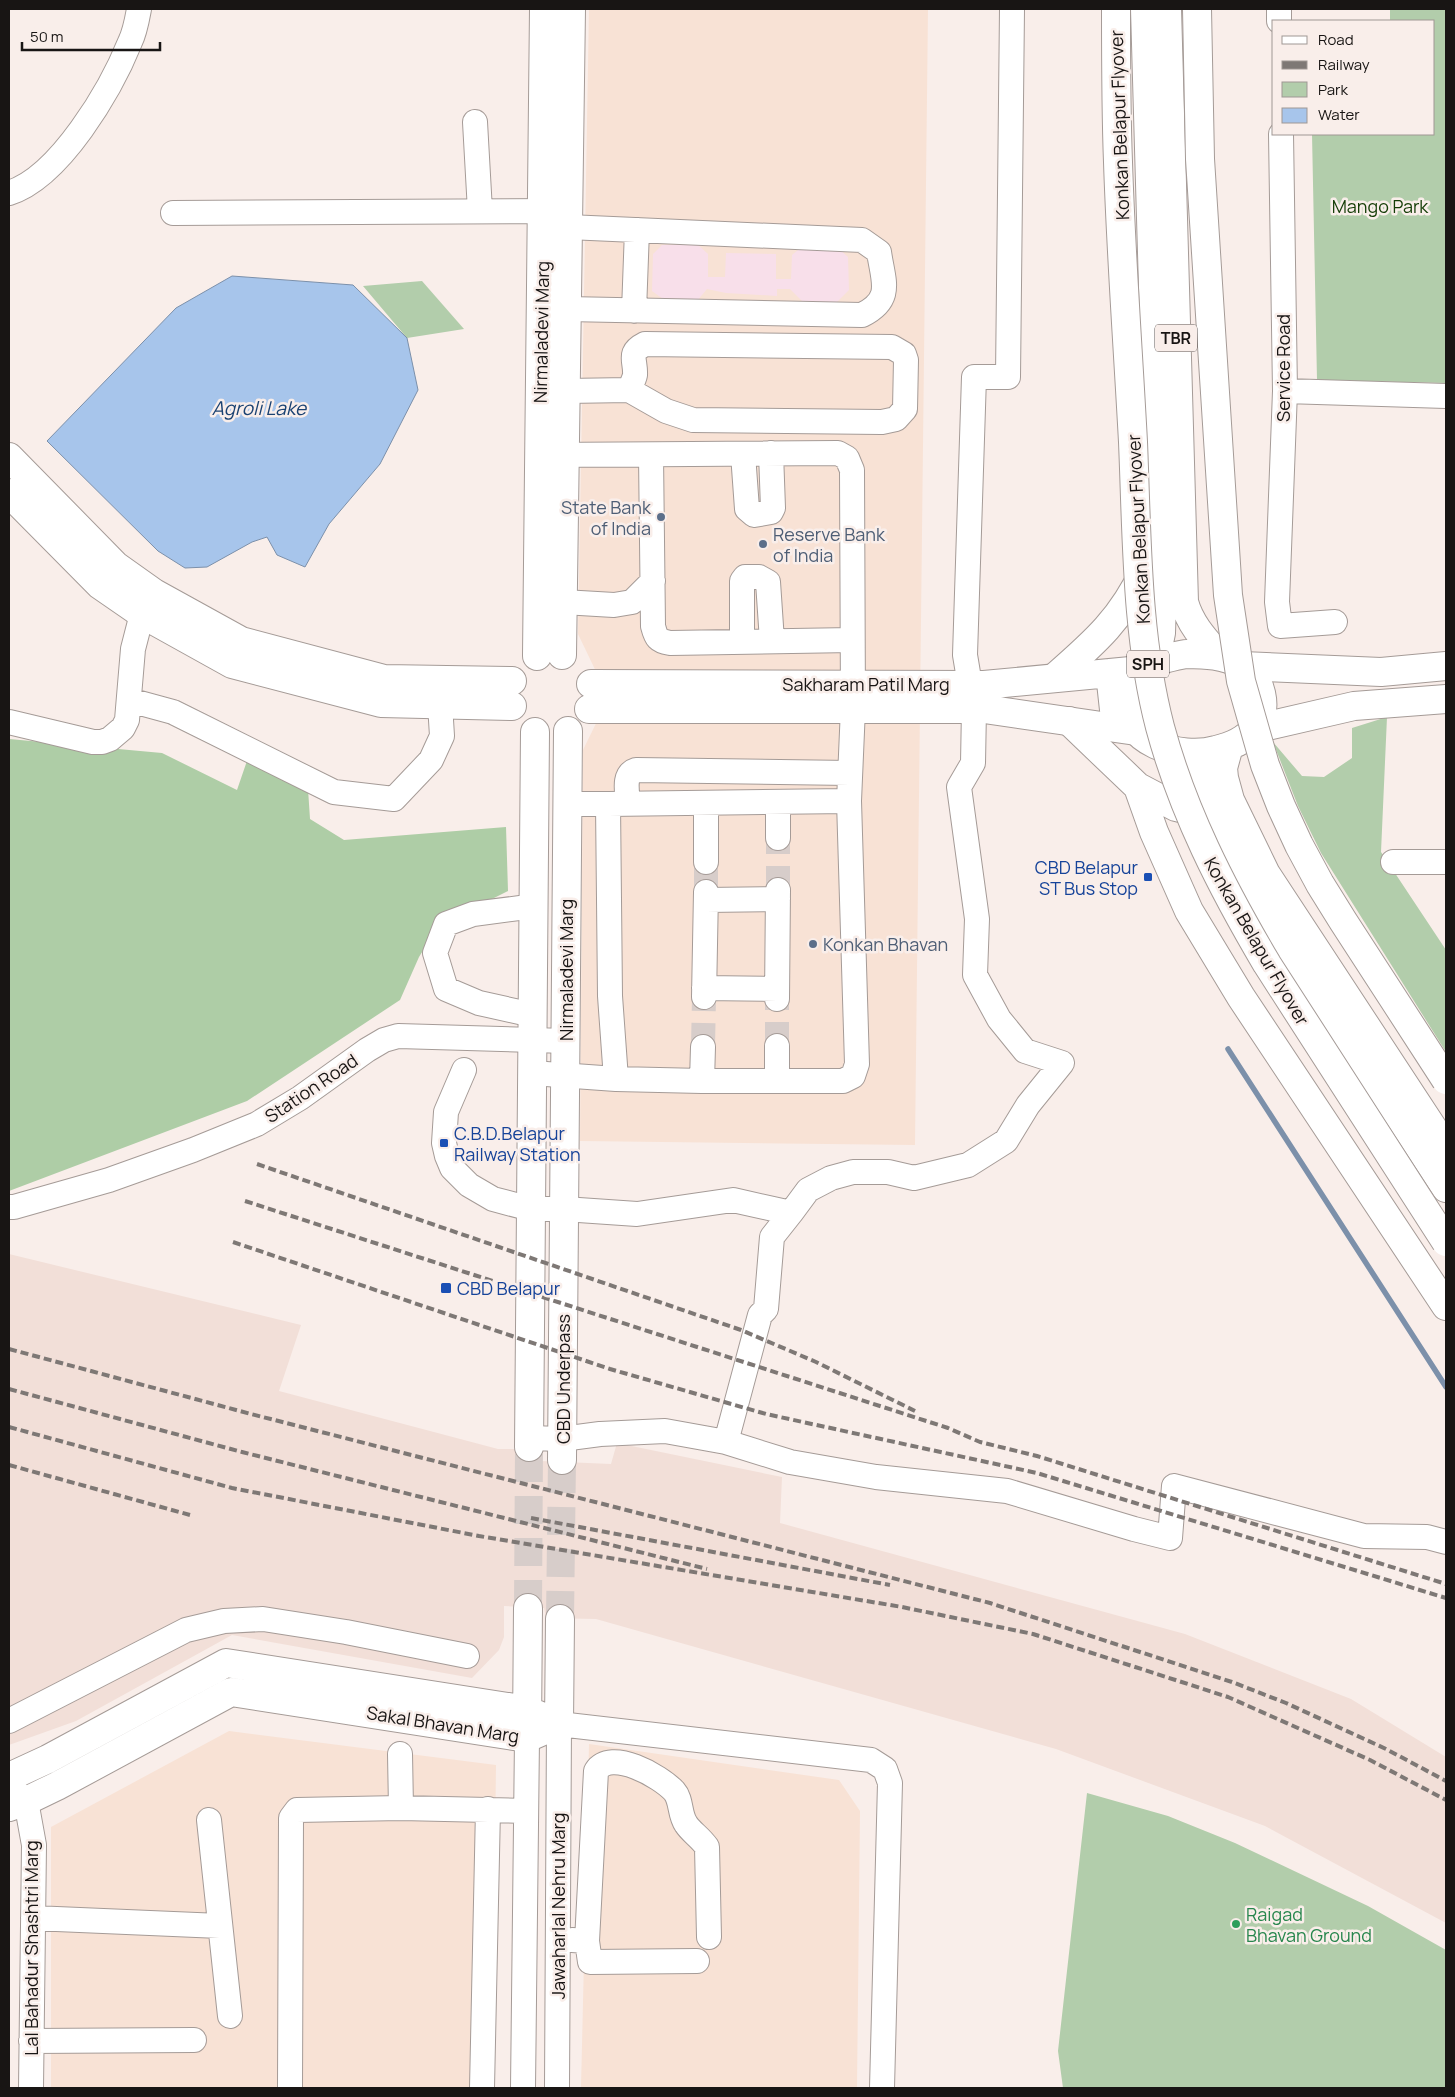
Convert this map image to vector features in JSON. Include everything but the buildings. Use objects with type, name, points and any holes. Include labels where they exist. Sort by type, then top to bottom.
[{"type":"main road","name":"Nirmaladevi Marg","points":[[544,9],[567,309],[566,391],[552,455],[563,602],[550,655]]},
{"type":"main road","name":"Nirmaladevi Marg","points":[[550,655],[552,455],[559,216],[571,9]]},
{"type":"main road","name":"Konkan Belapur Flyover","points":[[1116,9],[1118,164],[1140,596],[1151,682],[1160,724],[1186,807],[1203,847],[1243,925],[1446,1242]]},
{"type":"main road","name":"TBR","points":[[1126,729],[1126,700],[1129,688],[1148,666],[1161,633],[1145,9]]},
{"type":"main road","name":"TBR","points":[[1167,9],[1184,602],[1187,615],[1195,628],[1231,661],[1257,681],[1262,696],[1262,711],[1254,729]]},
{"type":"main road","points":[[1197,9],[1200,159],[1228,595],[1241,681],[1265,765],[1299,845],[1320,884],[1446,1080]]},
{"type":"main road","points":[[9,457],[116,566],[154,593],[241,641],[384,679],[512,693]]},
{"type":"main road","points":[[9,493],[100,585],[142,614],[232,664],[380,704],[440,704],[512,693]]},
{"type":"main road","points":[[1054,678],[1090,647],[1121,611],[1144,571],[1159,526]]},
{"type":"main road","points":[[1148,666],[1170,657],[1186,654],[1231,661],[1350,672],[1381,672],[1446,666]]},
{"type":"main road","points":[[550,655],[580,666],[590,696],[584,718],[568,731],[558,735],[546,735],[535,732],[521,721],[512,693],[518,670],[527,661],[550,655]]},
{"type":"main road","name":"Sakharam Patil Marg","points":[[972,697],[1054,678],[1110,673],[1148,666]]},
{"type":"main road","points":[[1350,672],[1354,706]]},
{"type":"main road","points":[[1110,673],[1126,729],[1169,750],[1189,753],[1214,751],[1229,746],[1254,729],[1354,706],[1446,699]]},
{"type":"main road","name":"Sakharam Patil Marg","points":[[590,696],[972,697],[1069,721],[1126,729]]},
{"type":"main road","points":[[1069,721],[1138,788],[1176,807],[1214,817]]},
{"type":"main road","name":"Nirmaladevi Marg","points":[[564,1209],[568,731]]},
{"type":"main road","name":"Nirmaladevi Marg","points":[[531,1209],[535,732]]},
{"type":"main road","points":[[1229,746],[1223,768],[1230,800],[1266,874],[1446,1148]]},
{"type":"main road","points":[[1189,753],[1214,817],[1248,885],[1446,1188]]},
{"type":"main road","points":[[1138,788],[1154,832],[1188,911],[1241,996],[1446,1306]]},
{"type":"main road","name":"CBD Underpass","points":[[529,1443],[531,1209]]},
{"type":"main road","name":"CBD Underpass","points":[[562,1449],[564,1209]]},
{"type":"main road","points":[[527,1738],[528,1608]]},
{"type":"main road","points":[[559,1724],[560,1619]]},
{"type":"main road","name":"Sakal Bhavan Marg","points":[[9,1777],[48,1759],[226,1663],[527,1710],[559,1724]]},
{"type":"main road","name":"Sakal Bhavan Marg","points":[[15,1798],[231,1692],[527,1738],[559,1724]]},
{"type":"street","points":[[9,193],[17,190],[47,168],[76,137],[98,106],[131,41],[139,9]]},
{"type":"street","points":[[726,1442],[760,1315],[766,1309],[772,1237],[808,1190],[831,1178],[853,1172],[888,1172],[914,1178],[968,1165],[1006,1141],[1028,1104],[1062,1063],[1025,1051],[999,1019],[975,975],[977,919],[959,786],[973,763],[972,697],[965,655],[974,377],[1008,378],[1012,9]]},
{"type":"street","points":[[475,122],[480,211]]},
{"type":"street","name":"Service Road","points":[[1281,135],[1285,391],[1277,602],[1280,626],[1335,622]]},
{"type":"street","points":[[173,212],[480,211],[559,216],[637,230],[862,240],[879,252],[884,292],[879,304],[862,315],[567,309]]},
{"type":"street","points":[[634,311],[637,230]]},
{"type":"street","points":[[566,391],[629,390],[666,412],[693,420],[888,422],[896,420],[905,409],[906,360],[904,354],[892,348],[645,344],[637,348],[634,355],[635,375],[629,390]]},
{"type":"street","points":[[1285,391],[1446,396]]},
{"type":"street","points":[[743,454],[747,509],[754,515],[770,512],[773,508],[771,453]]},
{"type":"street","points":[[532,1073],[616,1080],[843,1081],[853,1076],[857,1064],[849,801],[852,696],[852,470],[847,458],[838,453],[552,455]]},
{"type":"street","points":[[650,455],[654,626],[656,637],[661,642],[852,640]]},
{"type":"street","points":[[742,642],[742,581],[745,577],[759,577],[768,582],[772,641]]},
{"type":"street","points":[[563,602],[614,605],[632,602],[653,580]]},
{"type":"street","points":[[9,722],[93,742],[102,742],[110,739],[123,728],[127,720],[133,649],[142,614]]},
{"type":"street","points":[[129,700],[173,712],[334,792],[394,799],[431,760],[442,736],[440,704]]},
{"type":"street","points":[[616,1080],[610,996],[618,804],[630,772],[636,770],[850,773]]},
{"type":"street","points":[[568,804],[849,801]]},
{"type":"street","points":[[778,802],[778,838]]},
{"type":"street","points":[[706,803],[706,862]]},
{"type":"street","points":[[1394,862],[1446,862]]},
{"type":"street","points":[[778,894],[777,994],[704,992],[706,896],[778,894]]},
{"type":"street","points":[[535,906],[473,914],[446,924],[435,953],[446,989],[566,1041]]},
{"type":"street","name":"Station Road","points":[[9,1207],[109,1180],[193,1150],[257,1124],[300,1098],[384,1040],[398,1036],[533,1028]]},
{"type":"street","points":[[777,1046],[777,1081]]},
{"type":"street","points":[[702,1081],[703,1047]]},
{"type":"street","points":[[464,1070],[446,1112],[444,1143],[452,1168],[469,1185],[493,1198],[531,1209],[564,1209],[637,1214],[733,1200],[791,1213]]},
{"type":"street","points":[[529,1443],[562,1449],[600,1434],[665,1431],[726,1442],[790,1462],[876,1477],[1007,1491],[1170,1538],[1174,1486],[1364,1536],[1427,1537],[1446,1542]]},
{"type":"street","points":[[9,1721],[186,1630],[224,1621],[263,1620],[346,1632],[467,1656]]},
{"type":"street","points":[[559,1724],[871,1760],[885,1769],[890,1783],[882,2088]]},
{"type":"street","name":"Jawaharlal Nehru Marg","points":[[557,2088],[559,1724]]},
{"type":"street","name":"Jawaharlal Nehru Marg","points":[[523,2088],[527,1738]]},
{"type":"street","points":[[400,1754],[400,1808]]},
{"type":"street","points":[[697,1962],[590,1962],[587,1941],[592,1840],[596,1771],[600,1765],[610,1761],[636,1766],[674,1792],[680,1802],[685,1823],[700,1836],[706,1847],[709,1938]]},
{"type":"street","name":"Lal Bahadur Shashtri Marg","points":[[15,1798],[34,1845],[31,2088]]},
{"type":"street","points":[[290,2088],[291,1818],[297,1810],[400,1808],[526,1811]]},
{"type":"street","points":[[482,2088],[488,1809]]},
{"type":"street","points":[[208,1820],[230,2016]]},
{"type":"street","points":[[559,1838],[592,1840]]},
{"type":"street","points":[[33,1918],[220,1926]]},
{"type":"street","points":[[525,1939],[587,1941]]},
{"type":"street","points":[[32,2041],[194,2040]]},
{"type":"shaded area","points":[[589,9],[928,9],[915,1145],[580,1141],[583,750],[603,709],[602,684],[578,634]]},
{"type":"shaded area","points":[[697,244],[708,254],[708,277],[725,277],[726,253],[776,254],[776,279],[791,279],[792,255],[803,246],[839,249],[848,257],[849,290],[836,303],[802,301],[790,289],[777,289],[777,296],[726,293],[707,289],[697,301],[663,299],[652,291],[653,254],[662,245]]},
{"type":"shaded area","points":[[9,1254],[301,1325],[279,1391],[498,1449],[541,1449],[541,1461],[611,1464],[617,1443],[782,1477],[780,1523],[1185,1634],[1351,1699],[1446,1757],[1446,1923],[1265,1826],[1056,1749],[596,1619],[546,1618],[544,1608],[504,1606],[504,1637],[499,1650],[472,1678],[232,1635],[76,1721],[9,1745]]},
{"type":"shaded area","points":[[229,1731],[496,1765],[492,2088],[51,2088],[51,1827]]},
{"type":"shaded area","points":[[589,1744],[839,1780],[860,1811],[857,2088],[581,2088]]},
{"type":"green space","name":"Mango Park","points":[[1390,9],[1446,9],[1446,383],[1317,380],[1312,135],[1435,135],[1435,20],[1390,20]]},
{"type":"green space","points":[[422,281],[464,329],[407,338],[363,286]]},
{"type":"green space","points":[[1387,717],[1381,852],[1446,950],[1446,1052],[1321,853],[1298,806],[1273,742],[1302,776],[1324,777],[1352,758],[1352,728]]},
{"type":"green space","points":[[9,739],[162,753],[237,790],[249,755],[307,774],[310,819],[344,840],[506,827],[508,891],[438,926],[419,957],[400,1000],[247,1101],[9,1191]]},
{"type":"green space","name":"Raigad Bhavan Ground","points":[[1087,1793],[1168,1816],[1235,1843],[1368,1906],[1446,1950],[1446,2087],[1063,2088],[1058,2051]]},
{"type":"water","name":"Agroli Lake","points":[[232,276],[353,285],[407,338],[418,390],[380,464],[329,524],[305,567],[277,555],[267,537],[252,542],[207,567],[185,568],[158,551],[47,441],[176,308]]},
{"type":"waterway","points":[[1228,1049],[1446,1387]]},
{"type":"tunnel","points":[[778,838],[778,890]]},
{"type":"tunnel","points":[[706,862],[706,892]]},
{"type":"tunnel","points":[[703,1047],[704,997]]},
{"type":"tunnel","points":[[777,999],[777,1046]]},
{"type":"tunnel","points":[[528,1608],[529,1447]]},
{"type":"tunnel","points":[[560,1619],[562,1460]]},
{"type":"railway","points":[[257,1164],[741,1330],[816,1362],[915,1411]]},
{"type":"railway","points":[[245,1201],[948,1428],[980,1442],[1037,1456],[1446,1584]]},
{"type":"railway","points":[[233,1242],[610,1369],[766,1414],[1037,1473],[1446,1598]]},
{"type":"railway","points":[[9,1349],[251,1414],[990,1603],[1232,1682],[1286,1703],[1386,1749],[1446,1781]]},
{"type":"railway","points":[[9,1389],[242,1452],[707,1569]]},
{"type":"railway","points":[[9,1427],[232,1488],[479,1536],[902,1607],[1033,1634],[1228,1697],[1370,1760],[1446,1800]]},
{"type":"railway","points":[[9,1465],[190,1515]]},
{"type":"railway","points":[[531,1518],[890,1585]]},
{"type":"place","name":"State Bank of India","points":[[661,517]]},
{"type":"place","name":"Reserve Bank of India","points":[[763,544]]},
{"type":"place","name":"CBD Belapur ST Bus Stop","points":[[1148,877]]},
{"type":"place","name":"Konkan Bhavan","points":[[813,944]]},
{"type":"place","name":"C.B.D.Belapur Railway Station","points":[[444,1143]]},
{"type":"place","name":"CBD Belapur","points":[[446,1288]]},
{"type":"place","name":"Raigad Bhavan Ground","points":[[1236,1924]]}]
